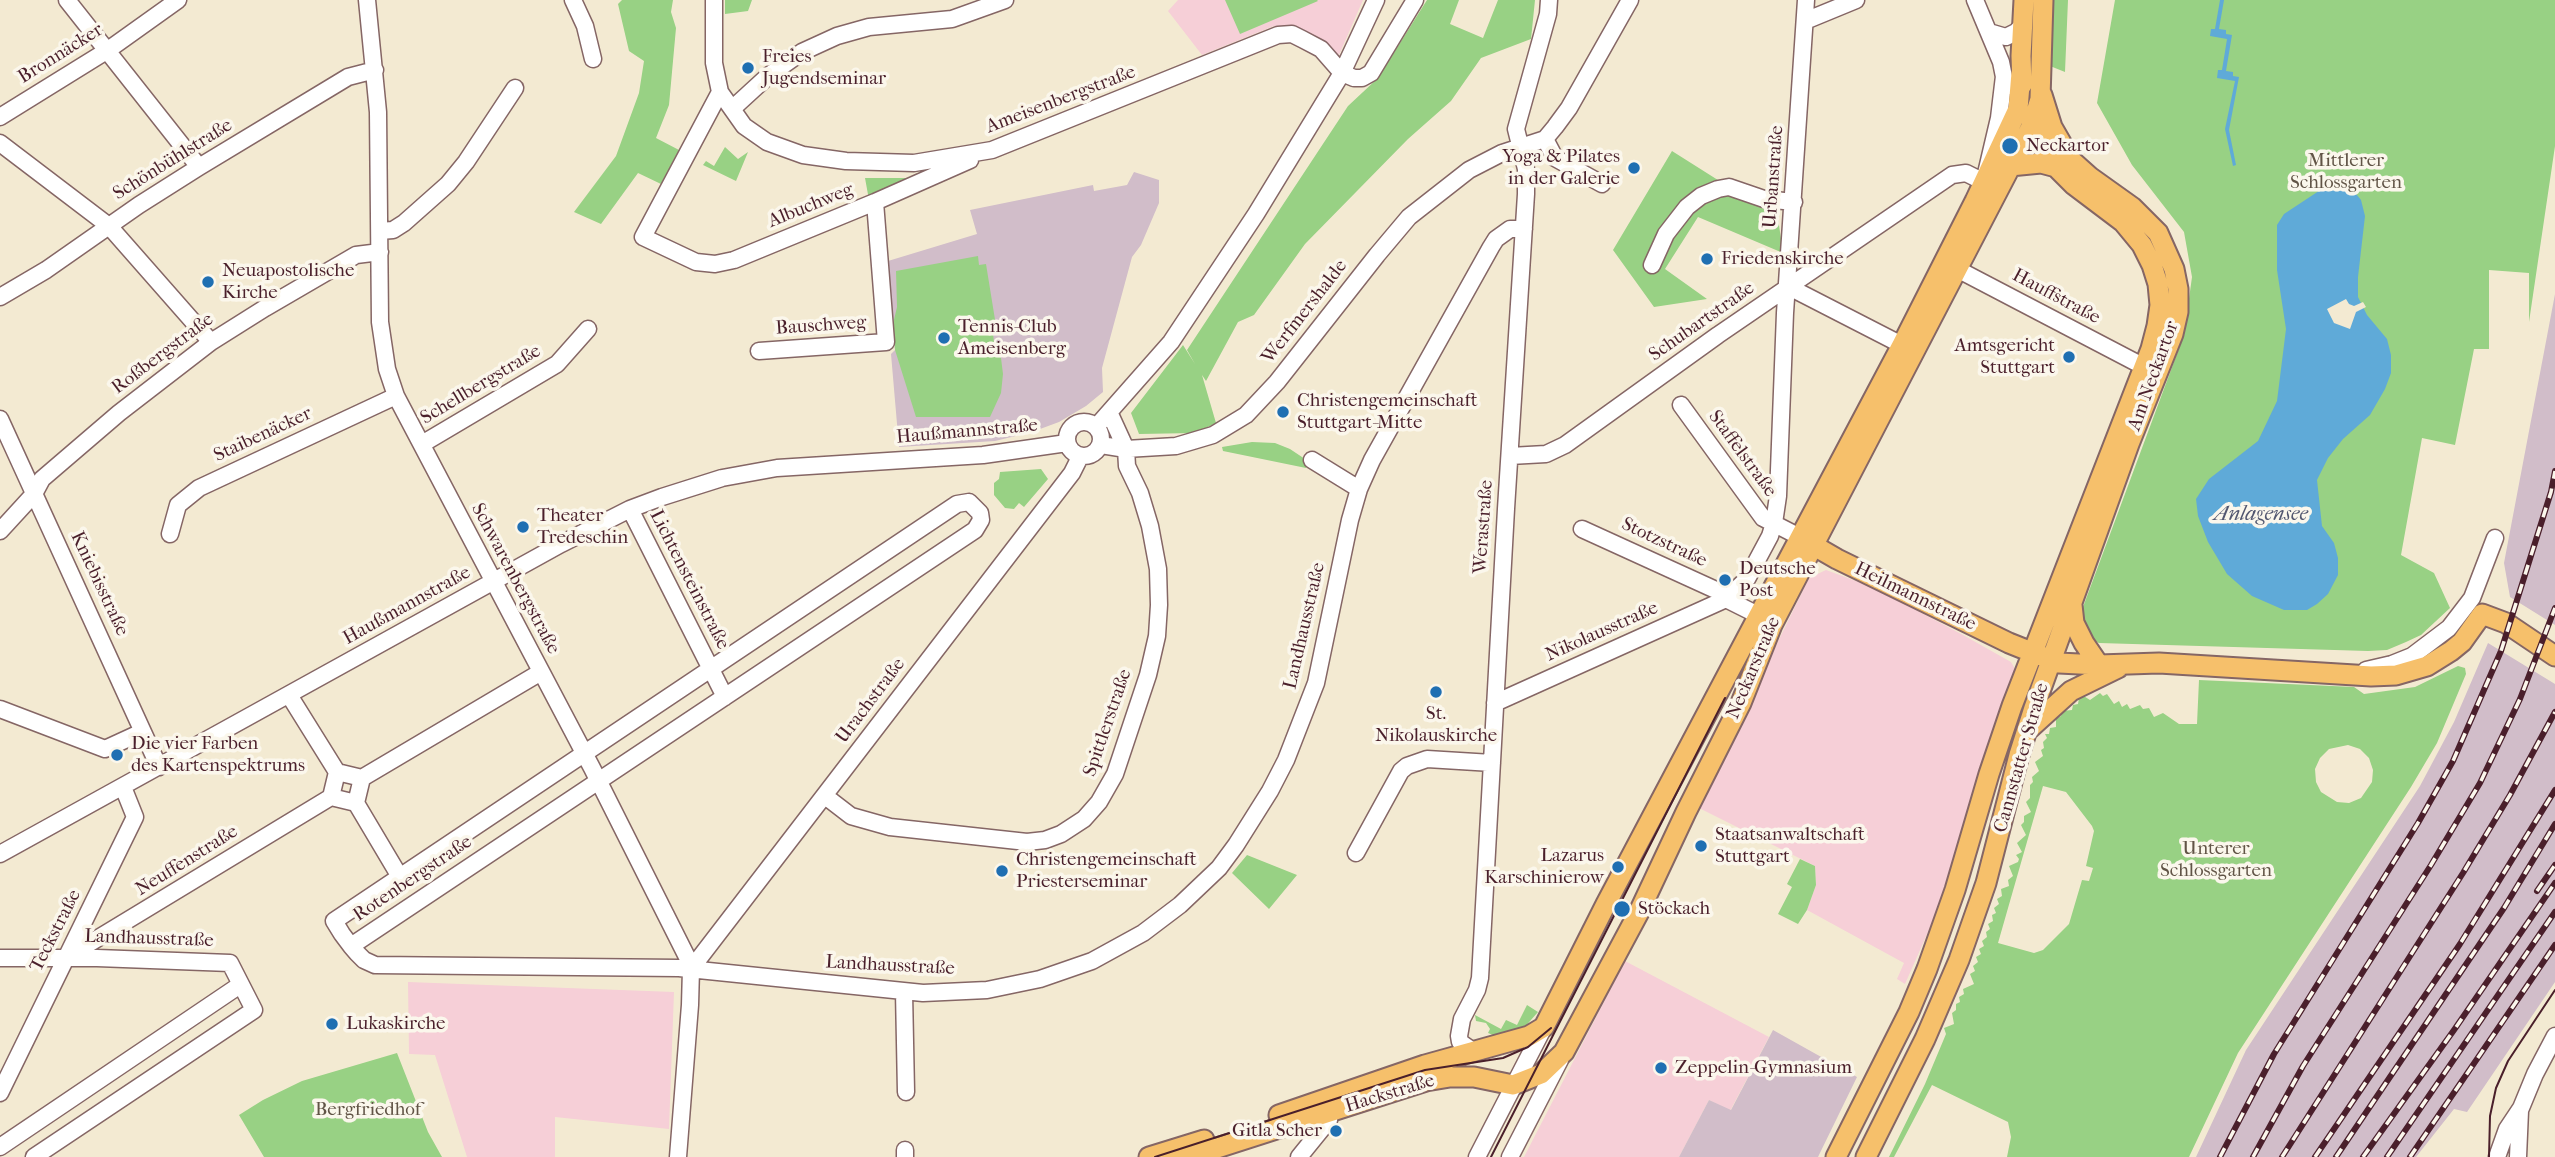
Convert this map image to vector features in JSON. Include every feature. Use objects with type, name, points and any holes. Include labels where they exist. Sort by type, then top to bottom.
[{"type":"main road","name":"Neckarstraße","points":[[1564,1052],[1639,912],[1741,703],[1807,541],[1902,345],[2001,171],[2022,124],[2020,102],[2012,74],[2022,26],[2024,0]]},
{"type":"main road","points":[[2040,87],[2043,0]]},
{"type":"main road","name":"Neckarstraße","points":[[1544,1027],[1735,659],[1752,612],[1807,541],[1957,269],[2022,124],[2039,106],[2040,87]]},
{"type":"main road","name":"Am Neckartor","points":[[2040,87],[2049,121],[2064,149],[2084,172],[2132,207],[2158,233],[2167,251],[2178,289],[2178,312],[2173,334],[2129,444],[2051,661]]},
{"type":"main road","name":"Am Neckartor","points":[[2022,124],[2074,185],[2133,231],[2152,265],[2158,284],[2160,305],[2151,349],[2032,653]]},
{"type":"main road","points":[[2001,171],[2041,163],[2056,167]]},
{"type":"main road","name":"Heilmannstraße","points":[[1807,541],[1837,559],[2051,661]]},
{"type":"main road","points":[[2072,604],[2074,623],[2099,665]]},
{"type":"main road","name":"Cannstatter Straße","points":[[1866,1157],[1926,1040],[1959,960],[1989,871],[2025,733],[2051,661],[2099,665],[2159,663],[2396,675],[2427,666],[2462,642],[2482,614],[2506,623],[2555,656]]},
{"type":"main road","name":"Cannstatter Straße","points":[[1836,1157],[1909,1012],[1927,969],[1955,890],[2000,739],[2032,653]]},
{"type":"main road","points":[[1735,659],[1736,669],[1741,675],[1749,675],[1755,671]]},
{"type":"main road","points":[[2025,733],[2071,691],[2129,664]]},
{"type":"main road","points":[[1718,691],[1727,686],[1735,687],[1741,693],[1741,703]]},
{"type":"main road","points":[[1324,1107],[1425,1065],[1529,1035],[1544,1027]]},
{"type":"main road","points":[[1513,1085],[1541,1074],[1564,1052]]},
{"type":"main road","name":"Hackstraße","points":[[1149,1157],[1324,1107],[1450,1077],[1474,1077],[1513,1085]]},
{"type":"main road","name":"Hackstraße","points":[[1189,1157],[1324,1107]]},
{"type":"street","points":[[67,0],[199,167]]},
{"type":"street","name":"Bronnäcker","points":[[0,117],[107,50],[178,0]]},
{"type":"street","name":"Schwarenbergstraße","points":[[366,0],[378,112],[383,348],[387,369],[396,396],[598,781],[679,939],[691,969],[678,1157]]},
{"type":"street","points":[[573,0],[585,26],[593,59]]},
{"type":"street","name":"Ameisenbergstraße","points":[[714,0],[714,63],[720,92],[744,126],[767,142],[813,156],[846,162],[914,163],[992,150],[1278,35],[1292,34],[1321,50],[1342,74]]},
{"type":"street","points":[[732,109],[768,76],[802,52],[837,36],[869,27],[952,19],[1005,0]]},
{"type":"street","points":[[1096,427],[1171,342],[1256,215],[1342,74],[1376,0]]},
{"type":"street","points":[[1342,74],[1362,78],[1371,73],[1415,0]]},
{"type":"street","name":"Werastraße","points":[[1473,1051],[1461,1042],[1459,1029],[1479,983],[1524,229],[1526,169],[1517,130],[1548,14],[1549,0]]},
{"type":"street","points":[[1520,147],[1545,139],[1569,108],[1630,0]]},
{"type":"street","name":"Urbanstraße","points":[[1774,523],[1778,496],[1806,0]]},
{"type":"street","points":[[1805,21],[1856,0]]},
{"type":"street","points":[[1975,0],[2012,74],[2001,110],[2001,171]]},
{"type":"street","points":[[1989,32],[2006,37],[2022,26]]},
{"type":"street","name":"Schönbühlstraße","points":[[0,297],[46,270],[199,167],[348,77],[375,70]]},
{"type":"street","points":[[380,231],[393,230],[404,223],[448,184],[466,162],[515,88]]},
{"type":"street","name":"Albuchweg","points":[[720,92],[643,237],[696,262],[715,264],[734,260],[992,150]]},
{"type":"street","points":[[1545,139],[1555,158],[1601,184]]},
{"type":"street","points":[[0,143],[109,226],[211,342]]},
{"type":"street","name":"Werfmershalde","points":[[1101,445],[1126,449],[1194,442],[1213,435],[1245,415],[1278,382],[1409,217],[1469,170],[1488,159],[1520,147]]},
{"type":"street","name":"Schubartstraße","points":[[1510,456],[1546,454],[1565,445],[1952,175],[2001,171]]},
{"type":"street","points":[[1652,265],[1666,234],[1687,207],[1701,196],[1729,187],[1764,199],[1794,201]]},
{"type":"street","name":"Bauschweg","points":[[759,351],[886,342],[875,202]]},
{"type":"street","name":"Landhausstraße","points":[[351,946],[364,960],[375,965],[691,969],[904,992],[987,990],[1040,979],[1092,961],[1163,920],[1219,867],[1270,792],[1312,696],[1322,664],[1343,547],[1359,489],[1388,429],[1496,239],[1510,229],[1524,229]]},
{"type":"street","name":"Roßbergstraße","points":[[0,531],[34,494],[43,479],[109,421],[211,342],[356,255],[380,252]]},
{"type":"street","name":"Hauffstraße","points":[[1957,269],[2135,362]]},
{"type":"street","points":[[1789,287],[1902,345]]},
{"type":"street","name":"Schellbergstraße","points":[[422,444],[557,364],[588,329]]},
{"type":"street","name":"Staibenäcker","points":[[170,534],[178,505],[199,488],[396,396]]},
{"type":"street","name":"Staffelstraße","points":[[1681,405],[1752,506],[1763,518],[1774,523]]},
{"type":"street","name":"Spittlerstraße","points":[[825,796],[851,816],[890,827],[1012,841],[1037,841],[1070,829],[1091,812],[1106,792],[1115,774],[1148,675],[1159,622],[1159,583],[1154,541],[1140,493],[1127,466],[1126,449],[1110,414]]},
{"type":"street","name":"Kniebisstraße","points":[[0,419],[159,767]]},
{"type":"street","points":[[1085,422],[1096,427],[1101,435],[1101,445],[1092,455],[1080,457],[1069,449],[1069,430],[1085,422]]},
{"type":"street","name":"Haußmannstraße","points":[[0,854],[630,509],[689,487],[777,468],[983,455],[1067,443]]},
{"type":"street","name":"Urachstraße","points":[[691,969],[1072,473],[1080,457]]},
{"type":"street","points":[[1312,460],[1359,489]]},
{"type":"street","name":"Rotenbergstraße","points":[[969,502],[979,510],[981,520],[975,530],[351,946],[334,921],[839,585],[957,504],[969,502]]},
{"type":"street","name":"Lichtensteinstraße","points":[[630,509],[711,670]]},
{"type":"street","points":[[1774,523],[1807,541]]},
{"type":"street","name":"Neckarstraße","points":[[1752,612],[1745,597],[1747,579],[1774,523]]},
{"type":"street","name":"Stotzstraße","points":[[1582,529],[1718,591],[1726,599]]},
{"type":"street","points":[[2349,673],[2402,661],[2442,635],[2472,598],[2495,538]]},
{"type":"street","name":"Neckarstraße","points":[[1747,579],[1726,599],[1752,612]]},
{"type":"street","points":[[839,585],[855,609]]},
{"type":"street","name":"Nikolausstraße","points":[[1495,703],[1726,599]]},
{"type":"street","points":[[711,670],[725,697]]},
{"type":"street","points":[[289,695],[337,772],[362,778],[541,672]]},
{"type":"street","points":[[0,709],[105,749],[142,732]]},
{"type":"street","points":[[1356,853],[1401,771],[1407,766],[1427,759],[1492,763]]},
{"type":"street","points":[[337,772],[331,797],[356,803]]},
{"type":"street","points":[[362,778],[356,803],[400,877]]},
{"type":"street","name":"Teckstraße","points":[[0,1093],[135,817],[123,787]]},
{"type":"street","name":"Neuffenstraße","points":[[65,958],[331,797]]},
{"type":"street","name":"Landhausstraße","points":[[0,958],[230,963],[240,985]]},
{"type":"street","points":[[0,1146],[240,985],[254,1010],[33,1157]]},
{"type":"street","points":[[904,992],[906,1092]]},
{"type":"street","name":"Neckarstraße","points":[[1478,1157],[1544,1027]]},
{"type":"street","points":[[2497,1157],[2507,1129],[2521,1108],[2555,1037]]},
{"type":"street","name":"Neckarstraße","points":[[1510,1157],[1564,1052]]},
{"type":"street","points":[[1298,1157],[1329,1120],[1324,1107]]},
{"type":"street","points":[[2518,1157],[2521,1108]]},
{"type":"shaded area","points":[[1178,0],[1363,0],[1339,55],[1274,26],[1202,55],[1168,11]]},
{"type":"shaded area","points":[[1134,172],[1159,180],[1159,203],[1141,245],[1132,257],[1102,368],[1103,392],[1059,422],[1032,432],[995,441],[899,447],[891,354],[895,350],[888,261],[977,234],[970,210],[1093,185],[1094,191],[1127,185]]},
{"type":"shaded area","points":[[2555,294],[2555,625],[2510,597],[2504,563]]},
{"type":"shaded area","points":[[1826,570],[1875,588],[2011,662],[2014,667],[1943,898],[1905,984],[1897,979],[1904,963],[1807,910],[1816,885],[1815,866],[1697,807],[1809,578]]},
{"type":"shaded area","points":[[2488,643],[2555,684],[2555,982],[2467,1112],[2454,1109],[2416,1157],[2196,1157],[2246,1050],[2420,786],[2454,722]]},
{"type":"shaded area","name":"Zeppelin-Gymnasium","points":[[1625,961],[1769,1037],[1730,1111],[1709,1100],[1679,1157],[1524,1157]]},
{"type":"shaded area","points":[[408,982],[674,992],[669,1129],[555,1117],[555,1157],[467,1157],[435,1055],[409,1054]]},
{"type":"shaded area","points":[[1773,1030],[1857,1077],[1818,1157],[1679,1157],[1709,1100],[1731,1110]]},
{"type":"green space","points":[[622,0],[673,0],[671,12],[676,28],[669,105],[656,138],[679,150],[661,184],[638,173],[601,224],[574,212],[616,156],[639,93],[644,61],[629,51],[618,4]]},
{"type":"green space","points":[[725,0],[752,0],[748,11],[725,14]]},
{"type":"green space","points":[[1225,0],[1317,0],[1318,1],[1240,34]]},
{"type":"green space","points":[[1427,0],[1459,0],[1450,24],[1483,38],[1498,0],[1535,0],[1531,39],[1481,58],[1451,101],[1408,139],[1305,244],[1254,315],[1238,322],[1206,381],[1202,375],[1216,423],[1195,433],[1139,434],[1131,413],[1183,345],[1195,364],[1187,350],[1348,106],[1378,78]]},
{"type":"green space","points":[[2052,0],[2068,0],[2065,72],[2050,66]]},
{"type":"green space","name":"Mittlerer Schlossgarten","points":[[2115,0],[2555,0],[2555,146],[2529,322],[2529,273],[2489,270],[2489,349],[2474,349],[2455,445],[2422,438],[2401,555],[2434,573],[2450,608],[2421,635],[2387,650],[2368,651],[2099,643],[2090,639],[2080,615],[2184,335],[2192,277],[2184,232],[2132,165],[2097,103]]},
{"type":"green space","points":[[725,147],[738,159],[748,152],[736,181],[703,165],[706,161],[714,166]]},
{"type":"green space","points":[[1672,151],[1778,218],[1783,253],[1698,217],[1665,269],[1707,299],[1654,307],[1613,250]]},
{"type":"green space","points":[[865,178],[909,178],[911,179],[869,200]]},
{"type":"green space","name":"Tennis-Club Ameisenberg","points":[[978,256],[979,265],[986,264],[997,332],[993,333],[994,343],[999,342],[1003,374],[1001,393],[990,417],[916,417],[895,350],[893,324],[897,307],[896,271]]},
{"type":"green space","points":[[1252,442],[1275,443],[1290,449],[1308,461],[1306,468],[1223,451],[1222,447]]},
{"type":"green space","points":[[1041,469],[1048,479],[1024,507],[1019,503],[1014,509],[1005,508],[994,495],[994,483],[999,479],[1000,472]]},
{"type":"green space","name":"Unterer Schlossgarten","points":[[2458,666],[2465,668],[2466,674],[2437,743],[2238,1053],[2189,1157],[2007,1157],[2011,1137],[2008,1122],[1932,1085],[1894,1157],[1889,1157],[1925,1084],[1946,1034],[1944,1028],[1954,1024],[1952,1013],[1960,1002],[1959,997],[1964,994],[1963,989],[1974,984],[1970,974],[1975,971],[1973,966],[1978,962],[1976,957],[1981,954],[1979,949],[1984,946],[1982,941],[1987,937],[1986,932],[1990,929],[1988,924],[1993,921],[1992,915],[1996,913],[1994,908],[1999,904],[1997,899],[2002,896],[2001,889],[2009,886],[2008,880],[2013,876],[2009,866],[2018,862],[2016,855],[2022,852],[2017,843],[2026,835],[2021,825],[2024,816],[2031,812],[2026,802],[2030,798],[2032,777],[2039,771],[2035,762],[2043,756],[2041,750],[2047,738],[2045,734],[2049,734],[2050,728],[2056,727],[2056,719],[2061,716],[2062,711],[2072,710],[2082,695],[2090,700],[2100,693],[2103,696],[2107,694],[2114,704],[2119,701],[2122,707],[2127,704],[2130,709],[2140,705],[2143,709],[2149,708],[2154,717],[2163,713],[2179,724],[2197,724],[2199,680],[2354,687],[2364,694],[2415,687]],"holes":[[[2348,745],[2360,749],[2369,758],[2373,770],[2372,782],[2361,798],[2349,803],[2337,802],[2321,792],[2316,782],[2315,769],[2320,758],[2329,749]],[[2043,786],[2066,792],[2092,826],[2094,831],[2086,866],[2093,868],[2089,881],[2082,880],[2069,924],[2043,950],[2034,953],[1998,943]]]},
{"type":"green space","points":[[1247,855],[1297,875],[1269,909],[1232,873]]},
{"type":"green space","points":[[1800,859],[1815,866],[1816,885],[1807,910],[1798,924],[1778,914],[1792,887],[1787,884]]},
{"type":"green space","points":[[1527,1005],[1538,1012],[1523,1029],[1493,1035],[1488,1033],[1490,1029],[1486,1023],[1476,1021],[1475,1015],[1501,1029],[1506,1020],[1517,1025]]},
{"type":"green space","name":"Bergfriedhof","points":[[397,1053],[428,1132],[442,1157],[264,1157],[239,1115],[302,1081]]},
{"type":"water","points":[[2220,0],[2224,0],[2219,29],[2232,35],[2226,71],[2239,77],[2229,130],[2236,165],[2233,166],[2225,129],[2235,81],[2217,78],[2218,70],[2222,70],[2227,39],[2210,36],[2211,29],[2215,29]]},
{"type":"water","name":"Anlagensee","points":[[2337,179],[2348,184],[2361,200],[2365,216],[2358,297],[2367,315],[2387,339],[2391,355],[2391,373],[2370,415],[2343,439],[2328,458],[2317,480],[2322,526],[2334,543],[2338,558],[2338,575],[2328,594],[2317,604],[2307,610],[2284,610],[2252,596],[2227,574],[2208,542],[2198,516],[2196,499],[2209,479],[2258,441],[2277,401],[2286,329],[2277,270],[2277,225],[2284,214]]},
{"type":"pier","points":[[2346,299],[2354,306],[2363,302],[2366,307],[2356,312],[2350,329],[2334,323],[2327,309]]},
{"type":"tram line","points":[[1491,1157],[1725,698]]},
{"type":"tram line","points":[[2489,1157],[2490,1116],[2496,1088],[2508,1061],[2555,990]]},
{"type":"tram line","points":[[1155,1157],[1425,1070],[1503,1058],[1528,1047],[1551,1028]]},
{"type":"railway","points":[[2220,1157],[2274,1054],[2418,823],[2453,761],[2501,651],[2551,492],[2555,471]]},
{"type":"railway","points":[[2253,1157],[2303,1066],[2480,783],[2520,699],[2555,608]]},
{"type":"railway","points":[[2282,1157],[2463,873],[2510,795],[2555,712]]},
{"type":"railway","points":[[2315,1157],[2460,944],[2555,790]]},
{"type":"railway","points":[[2336,1157],[2504,908],[2555,824]]},
{"type":"railway","points":[[2537,891],[2555,865]]},
{"type":"railway","points":[[2363,1157],[2555,883]]},
{"type":"railway","points":[[2387,1157],[2555,912]]},
{"type":"railway","points":[[2410,1157],[2555,945]]},
{"type":"place","name":"Freies Jugendseminar","points":[[748,68]]},
{"type":"place","name":"Neckartor","points":[[2010,146]]},
{"type":"place","name":"Yoga & Pilates in der Galerie","points":[[1634,168]]},
{"type":"place","name":"Friedenskirche","points":[[1707,259]]},
{"type":"place","name":"Neuapostolische Kirche","points":[[208,282]]},
{"type":"place","name":"Tennis-Club Ameisenberg","points":[[944,338]]},
{"type":"place","name":"Amtsgericht Stuttgart","points":[[2069,357]]},
{"type":"place","name":"Christengemeinschaft Stuttgart-Mitte","points":[[1283,412]]},
{"type":"place","name":"Theater Tredeschin","points":[[523,527]]},
{"type":"place","name":"Deutsche Post","points":[[1725,580]]},
{"type":"place","name":"St. Nikolauskirche","points":[[1436,692]]},
{"type":"place","name":"Die vier Farben des Kartenspektrums","points":[[117,755]]},
{"type":"place","name":"Staatsanwaltschaft Stuttgart","points":[[1701,846]]},
{"type":"place","name":"Lazarus Karschinierow","points":[[1618,867]]},
{"type":"place","name":"Christengemeinschaft Priesterseminar","points":[[1002,871]]},
{"type":"place","name":"Stöckach","points":[[1622,909]]},
{"type":"place","name":"Lukaskirche","points":[[332,1024]]},
{"type":"place","name":"Zeppelin-Gymnasium","points":[[1661,1068]]},
{"type":"place","name":"Gitla Scher","points":[[1336,1131]]}]
